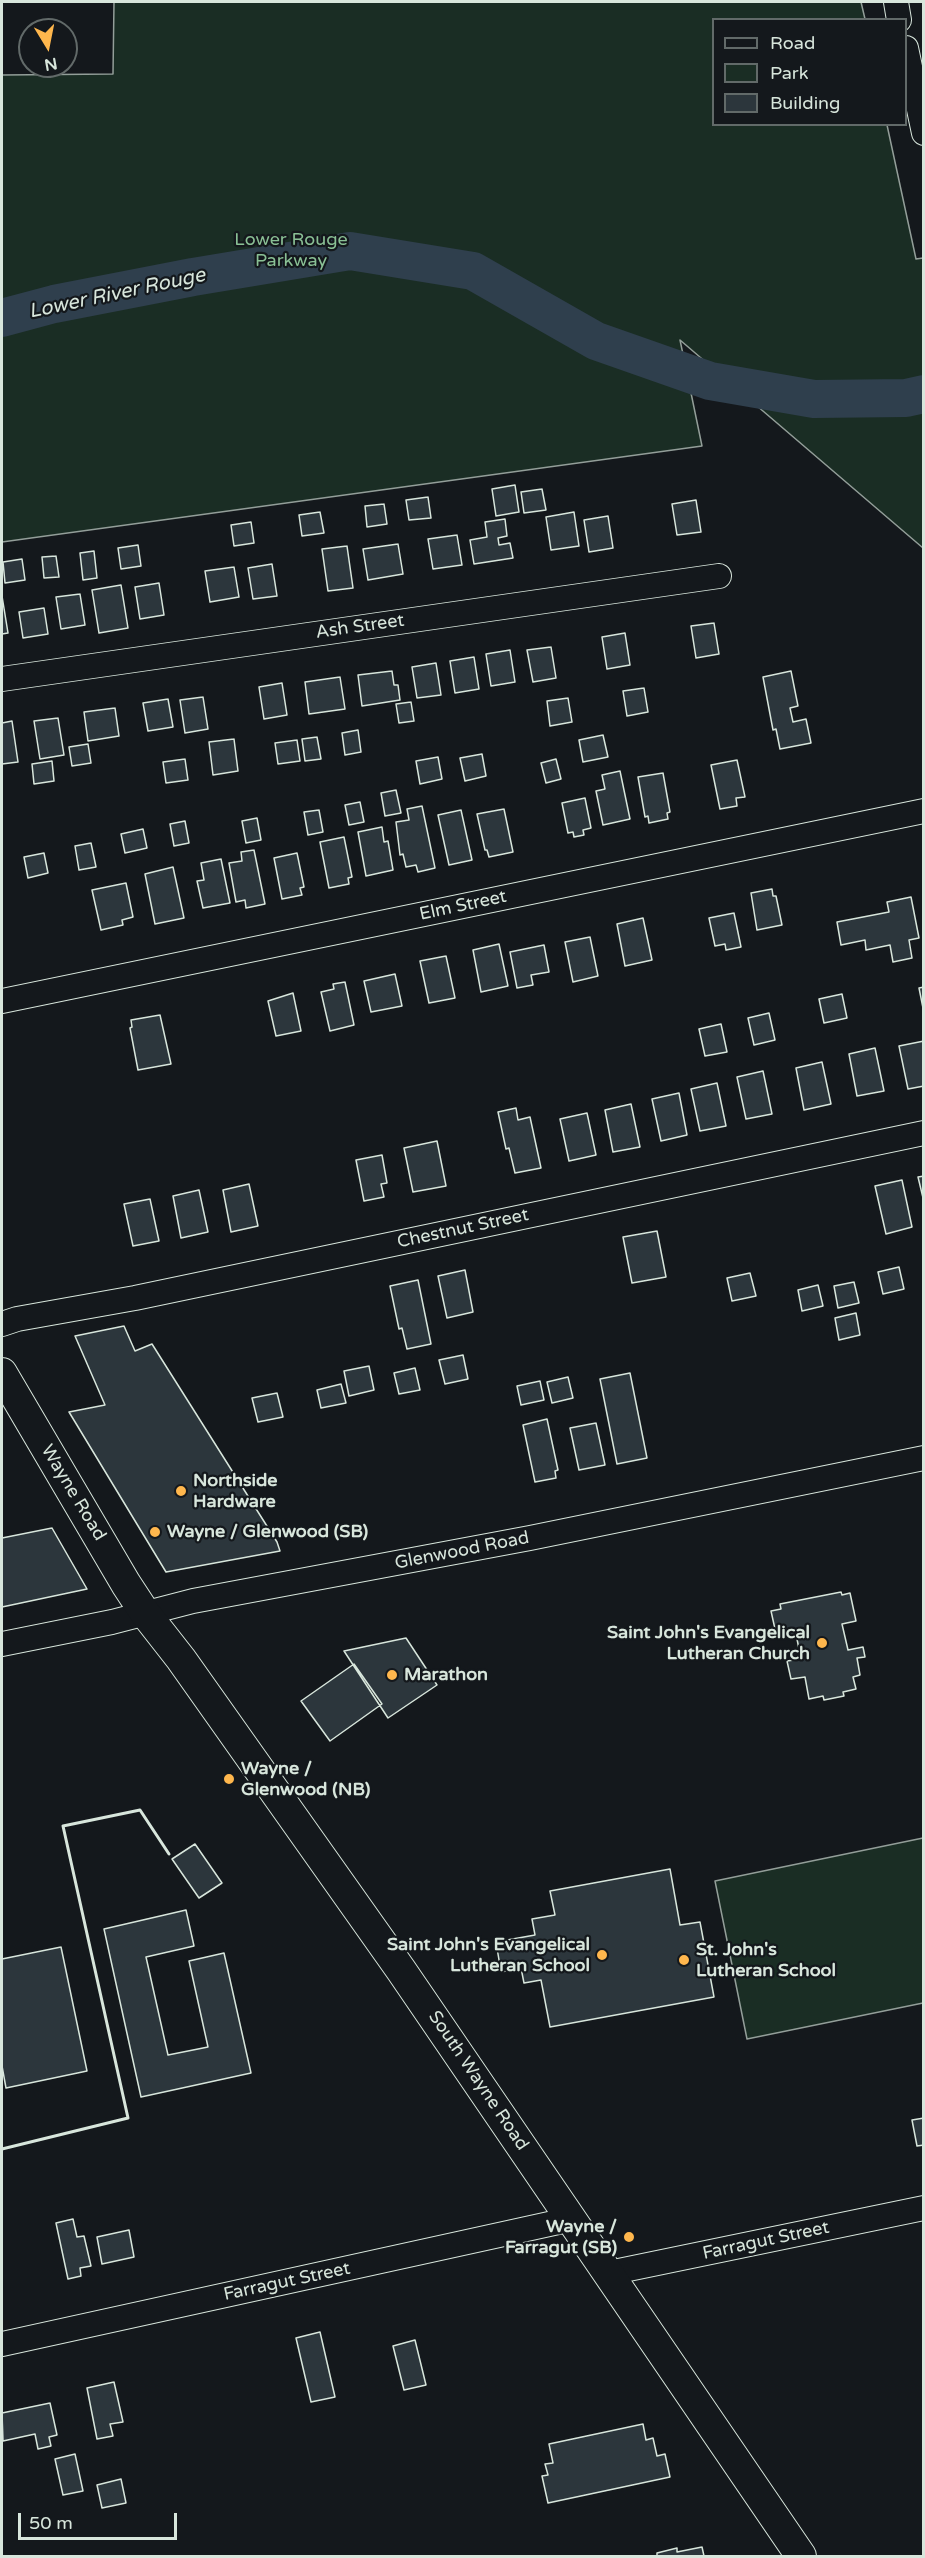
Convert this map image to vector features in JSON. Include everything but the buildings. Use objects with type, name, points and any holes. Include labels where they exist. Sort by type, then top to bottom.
[{"type":"main road","name":"Wayne Road","points":[[2,1373],[145,1613]]},
{"type":"main road","name":"South Wayne Road","points":[[145,1613],[181,1659],[401,1970],[801,2556]]},
{"type":"street","points":[[896,2],[899,18]]},
{"type":"street","points":[[907,53],[924,133]]},
{"type":"street","name":"Ash Street","points":[[2,679],[719,576]]},
{"type":"street","name":"Elm Street","points":[[2,1001],[924,811]]},
{"type":"street","name":"Chestnut Street","points":[[2,1324],[17,1319],[135,1298],[924,1133]]},
{"type":"street","name":"Glenwood Road","points":[[2,1644],[193,1601],[618,1521],[924,1458]]},
{"type":"street","name":"Farragut Street","points":[[609,2273],[924,2208]]},
{"type":"street","name":"Farragut Street","points":[[2,2344],[572,2219]]},
{"type":"green space","name":"Lower Rouge Parkway","points":[[114,2],[861,2],[865,18],[712,18],[712,126],[887,126],[916,259],[923,258],[923,548],[680,340],[702,446],[2,542],[2,75],[18,75],[18,78],[78,78],[78,74],[113,74]]},
{"type":"green space","points":[[923,1838],[923,2003],[747,2039],[715,1881]]},
{"type":"waterway","name":"Lower River Rouge","points":[[2,318],[54,304],[193,277],[350,251],[473,271],[596,341],[710,381],[814,399],[906,398],[924,394]]},
{"type":"wall","points":[[2,2149],[128,2118],[63,1826],[140,1810],[169,1854]]},
{"type":"place","name":"Northside Hardware","points":[[181,1491]]},
{"type":"place","name":"Wayne / Glenwood (SB)","points":[[155,1532]]},
{"type":"place","name":"Saint John's Evangelical Lutheran Church","points":[[822,1643]]},
{"type":"place","name":"Marathon","points":[[392,1675]]},
{"type":"place","name":"Wayne / Glenwood (NB)","points":[[229,1779]]},
{"type":"place","name":"Saint John's Evangelical Lutheran School","points":[[602,1955]]},
{"type":"place","name":"St. John's Lutheran School","points":[[684,1960]]},
{"type":"place","name":"Wayne / Farragut (SB)","points":[[629,2237]]}]
